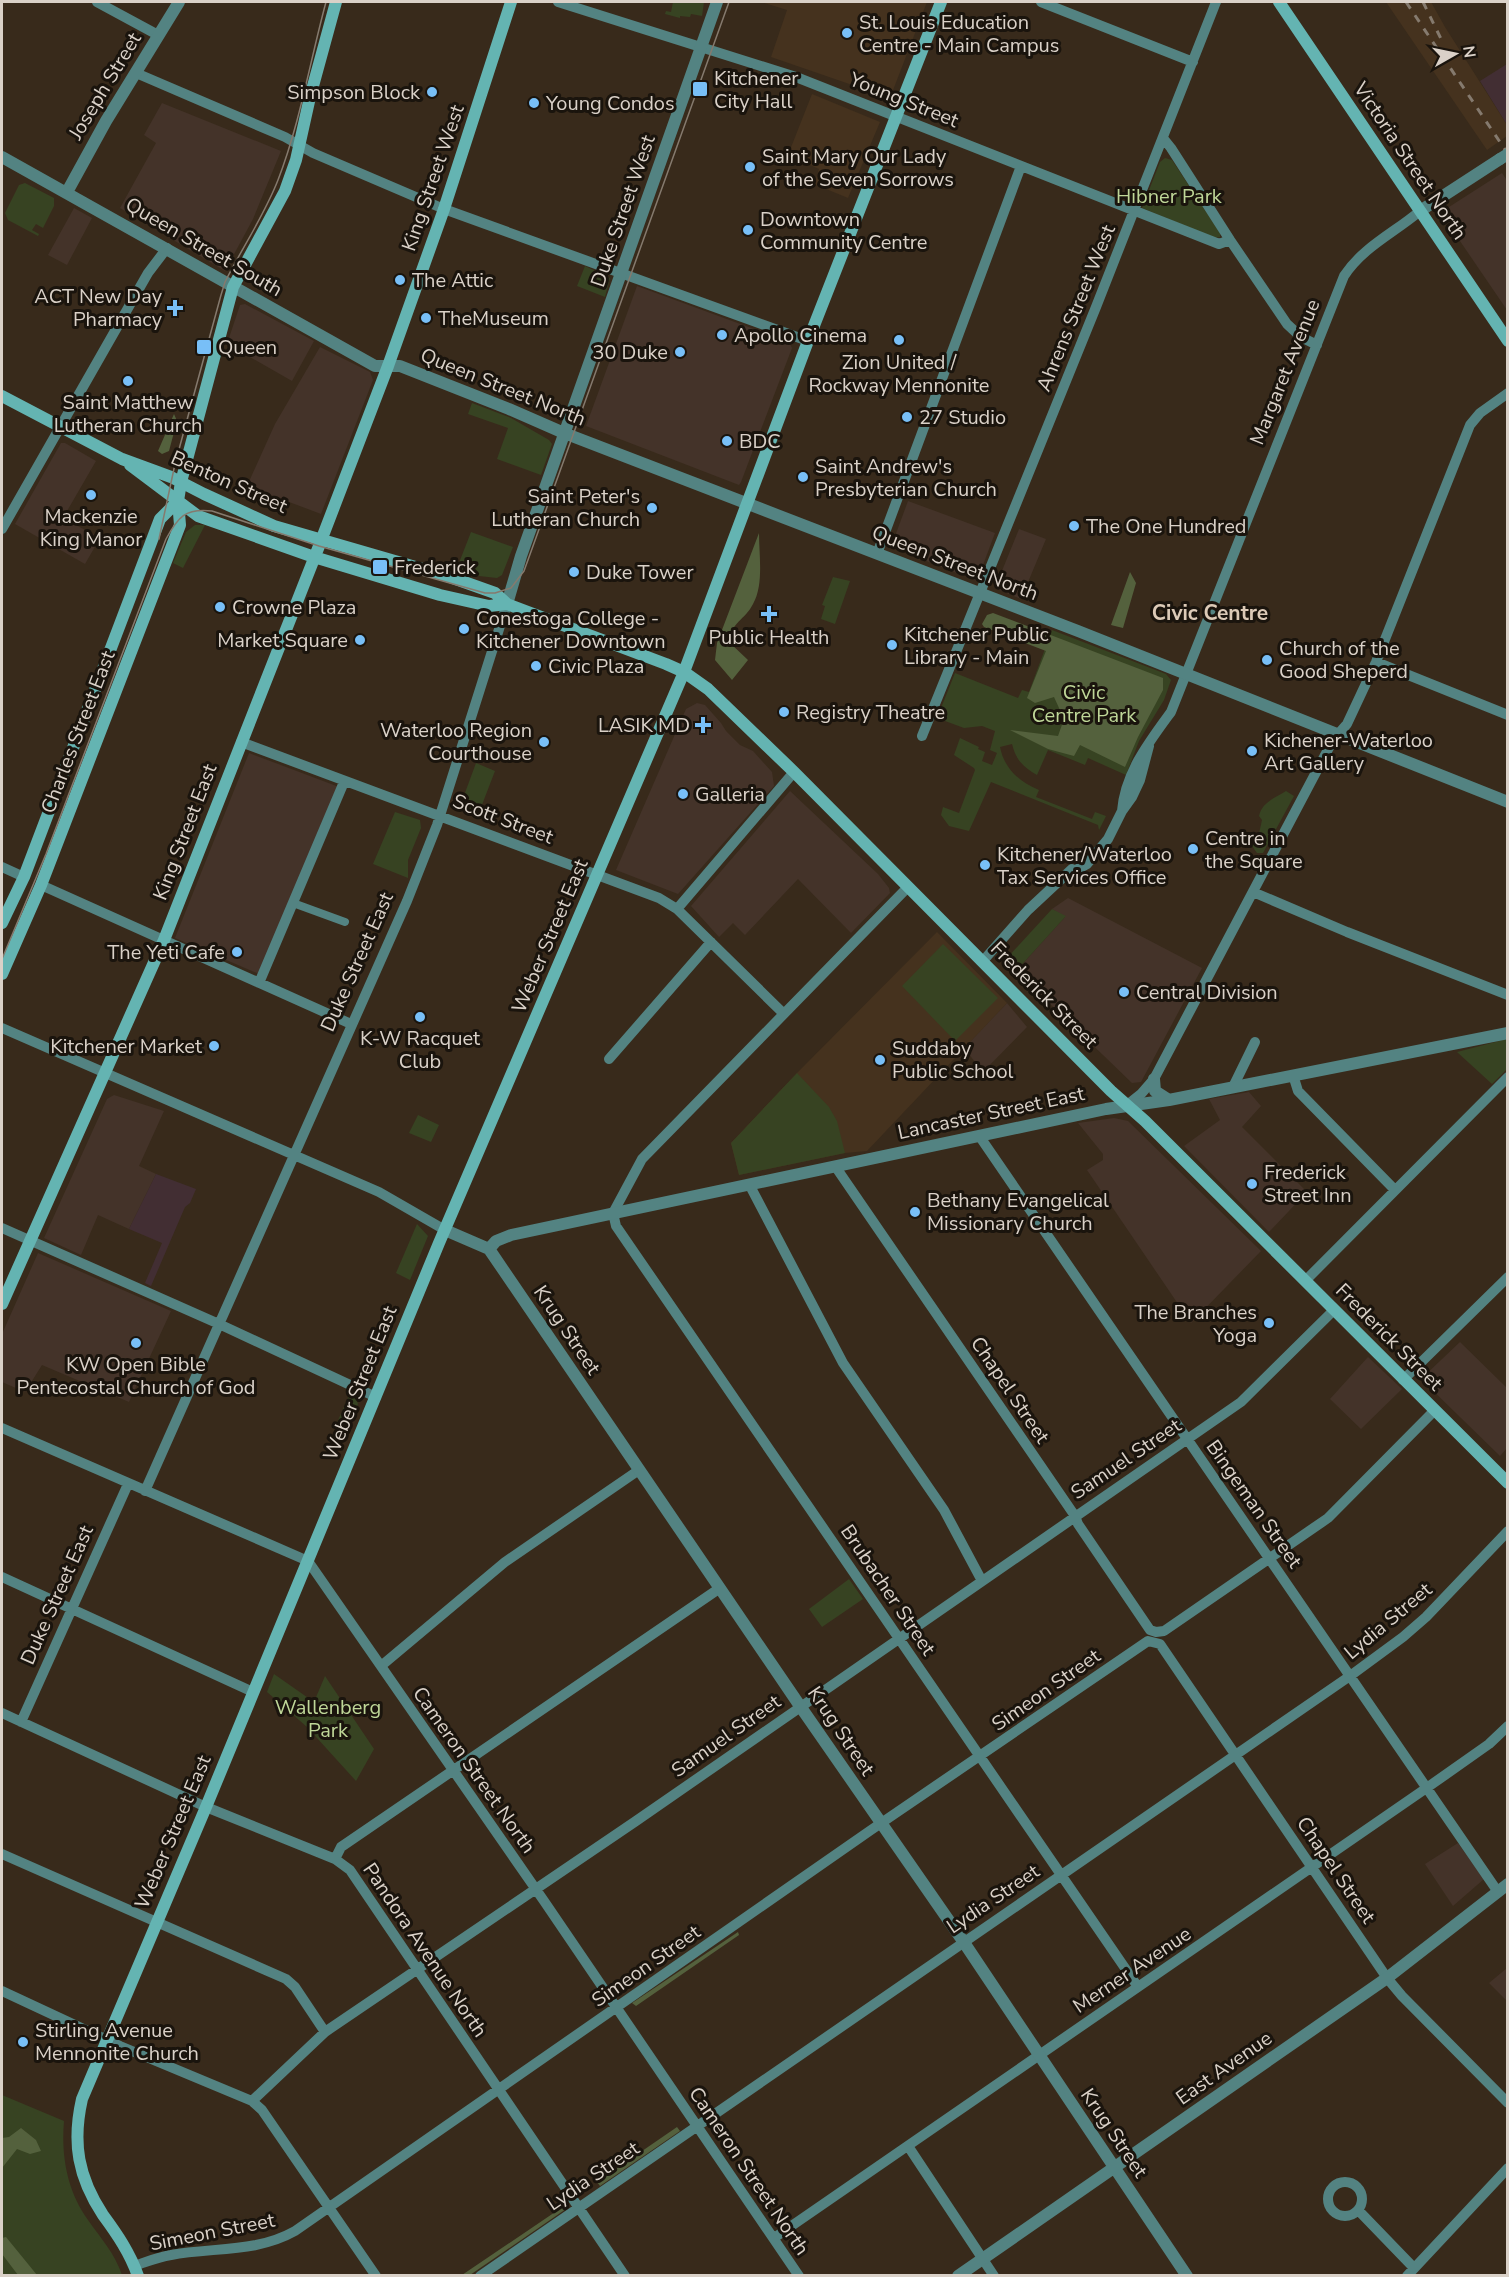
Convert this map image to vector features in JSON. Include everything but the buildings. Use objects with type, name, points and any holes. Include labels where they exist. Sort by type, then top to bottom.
[{"type":"main road","name":"Charles Street East","points":[[2,974],[41,885],[180,525],[178,501],[181,482],[233,286],[285,191],[300,146],[310,97],[336,2]]},
{"type":"main road","name":"King Street West","points":[[388,366],[444,209],[511,2]]},
{"type":"main road","name":"Weber Street East","points":[[136,2271],[124,2243],[101,2212],[86,2182],[76,2145],[78,2115],[82,2099],[206,1807],[445,1230],[684,672],[808,341],[942,2]]},
{"type":"main road","name":"Victoria Street North","points":[[1279,2],[1508,342]]},
{"type":"main road","name":"King Street East","points":[[2,1304],[164,940],[388,366]]},
{"type":"main road","name":"Benton Street","points":[[2,396],[122,459],[181,482],[274,526],[321,540]]},
{"type":"main road","name":"Benton Street","points":[[122,459],[198,516],[314,557]]},
{"type":"main road","name":"Charles Street East","points":[[2,923],[24,877],[160,519],[178,501]]},
{"type":"main road","points":[[180,525],[187,519],[198,516]]},
{"type":"main road","name":"Frederick Street","points":[[321,540],[450,577],[495,593],[507,604],[684,672],[708,689],[794,772],[1126,1106],[1145,1121],[1434,1411],[1505,1475]]},
{"type":"main road","name":"Frederick Street","points":[[314,557],[450,597],[489,606],[507,604]]},
{"type":"street","points":[[97,2],[158,35]]},
{"type":"street","name":"Joseph Street","points":[[68,192],[106,121],[179,2]]},
{"type":"street","name":"Young Street","points":[[558,2],[796,77],[1219,244],[1230,240]]},
{"type":"street","name":"Duke Street West","points":[[564,433],[602,332],[717,2]]},
{"type":"street","points":[[1041,2],[1192,62]]},
{"type":"street","name":"Ahrens Street West","points":[[922,736],[981,594],[1216,2]]},
{"type":"street","points":[[136,73],[444,209],[808,341]]},
{"type":"street","points":[[1162,138],[1171,148],[1287,324],[1301,337],[1317,345]]},
{"type":"street","name":"Queen Street South","points":[[2,157],[375,366],[388,366]]},
{"type":"street","name":"Margaret Avenue","points":[[982,962],[1028,910],[1067,875],[1088,864],[1108,839],[1132,797],[1140,780],[1149,746],[1171,712],[1344,276],[1352,263],[1420,211],[1504,157]]},
{"type":"street","points":[[877,554],[1021,166]]},
{"type":"street","points":[[2,529],[148,273],[167,248]]},
{"type":"street","name":"Queen Street North","points":[[388,366],[400,366],[564,433],[1186,673],[1508,802]]},
{"type":"street","points":[[1126,1106],[1154,1079],[1333,740],[1347,724],[1376,662],[1466,434],[1480,413],[1508,393]]},
{"type":"street","name":"Duke Street East","points":[[145,1491],[407,901],[440,815],[521,556],[564,433]]},
{"type":"street","points":[[1376,662],[1508,715]]},
{"type":"street","name":"Scott Street","points":[[241,742],[659,898],[677,909],[783,1013]]},
{"type":"street","points":[[677,909],[794,772]]},
{"type":"street","points":[[259,983],[344,782]]},
{"type":"street","points":[[2,867],[24,877]]},
{"type":"street","points":[[41,885],[351,1024]]},
{"type":"street","points":[[613,1213],[642,1159],[908,887]]},
{"type":"street","points":[[1253,892],[1347,932],[1508,995]]},
{"type":"street","points":[[293,903],[345,922]]},
{"type":"street","points":[[609,1059],[711,942]]},
{"type":"street","points":[[2,1028],[379,1192],[445,1230],[489,1250]]},
{"type":"street","name":"Lancaster Street East","points":[[489,1250],[496,1241],[511,1235],[749,1184],[1126,1106],[1169,1100],[1508,1033]]},
{"type":"street","points":[[1233,1087],[1254,1042]]},
{"type":"street","points":[[1293,1075],[1298,1091],[1394,1189]]},
{"type":"street","points":[[1305,1281],[1394,1189],[1508,1077]]},
{"type":"street","points":[[1154,1079],[1155,1091],[1169,1100]]},
{"type":"street","name":"Bingeman Street","points":[[980,1137],[1350,1676],[1428,1788],[1503,1888]]},
{"type":"street","name":"Chapel Street","points":[[835,1166],[1387,1978],[1508,2103]]},
{"type":"street","points":[[749,1184],[843,1363],[944,1509],[982,1581]]},
{"type":"street","name":"Brubacher Street","points":[[613,1213],[616,1226],[1138,1987]]},
{"type":"street","points":[[2,1228],[219,1324],[376,1397]]},
{"type":"street","name":"Krug Street","points":[[489,1250],[963,1941],[1187,2276]]},
{"type":"street","points":[[1403,1380],[1508,1277]]},
{"type":"street","name":"Samuel Street","points":[[252,2101],[325,2032],[536,1890],[1249,1395],[1334,1310]]},
{"type":"street","name":"Simeon Street","points":[[136,2271],[170,2255],[240,2249],[271,2242],[295,2231],[881,1824],[1328,1518],[1434,1411]]},
{"type":"street","points":[[2,1428],[308,1561]]},
{"type":"street","points":[[381,1666],[505,1562],[639,1470]]},
{"type":"street","name":"Duke Street East","points":[[21,1722],[128,1484]]},
{"type":"street","name":"Lydia Street","points":[[480,2276],[1350,1676],[1426,1617],[1508,1531]]},
{"type":"street","name":"Cameron Street North","points":[[308,1561],[799,2276]]},
{"type":"street","points":[[2,1577],[253,1692]]},
{"type":"street","points":[[335,1859],[341,1847],[454,1772],[720,1588]]},
{"type":"street","name":"Pandora Avenue North","points":[[2,1713],[206,1807],[335,1859],[350,1870],[625,2276]]},
{"type":"street","name":"Merner Avenue","points":[[774,2238],[1428,1788],[1489,1744],[1508,1726]]},
{"type":"street","points":[[2,1854],[156,1924],[286,1979],[295,1987],[325,2032]]},
{"type":"street","name":"East Avenue","points":[[958,2276],[1387,1978],[1503,1888]]},
{"type":"street","points":[[2,1991],[106,2040],[252,2101],[262,2110],[376,2276]]},
{"type":"street","points":[[908,2146],[994,2276]]},
{"type":"street","points":[[1358,2210],[1411,2272],[1508,2168]]},
{"type":"shaded area","name":"St. Louis Education Centre - Main Campus","points":[[761,2],[927,2],[890,98],[771,57],[787,10]]},
{"type":"shaded area","points":[[1386,2],[1431,2],[1507,125],[1507,136],[1487,150]]},
{"type":"shaded area","points":[[1507,64],[1507,125],[1480,81]]},
{"type":"shaded area","points":[[812,94],[880,122],[848,198],[814,184],[819,169],[788,155]]},
{"type":"shaded area","points":[[162,103],[281,151],[253,219],[225,271],[120,208],[156,143],[144,135]]},
{"type":"shaded area","points":[[1502,173],[1508,182],[1507,310],[1447,222],[1449,207]]},
{"type":"shaded area","points":[[74,208],[92,218],[67,265],[48,255]]},
{"type":"shaded area","points":[[637,286],[789,342],[792,348],[739,485],[586,426]]},
{"type":"shaded area","points":[[245,304],[314,341],[292,381],[227,344],[240,305]]},
{"type":"shaded area","points":[[320,347],[370,372],[373,380],[321,514],[247,486],[275,424]]},
{"type":"shaded area","points":[[61,443],[65,443],[96,461],[63,518],[100,538],[85,564],[15,524]]},
{"type":"shaded area","points":[[908,501],[995,533],[977,581],[891,547]]},
{"type":"shaded area","points":[[1019,529],[1046,539],[1021,599],[995,588]]},
{"type":"shaded area","points":[[697,703],[705,705],[740,745],[753,751],[772,772],[774,786],[678,894],[616,870],[686,709]]},
{"type":"shaded area","points":[[249,753],[339,787],[259,974],[175,938]]},
{"type":"shaded area","points":[[790,791],[878,874],[889,888],[890,893],[851,933],[798,879],[745,935],[733,923],[719,937],[691,906]]},
{"type":"shaded area","points":[[1068,898],[1202,968],[1141,1082],[1132,1083],[1016,971],[1065,917],[1052,909]]},
{"type":"shaded area","name":"Suddaby Public School","points":[[937,932],[1007,1003],[867,1151],[845,1153],[739,1175],[731,1143]]},
{"type":"shaded area","points":[[1007,1003],[1027,1027],[983,1072],[964,1048]]},
{"type":"shaded area","points":[[1249,1092],[1261,1106],[1242,1127],[1307,1192],[1269,1232],[1184,1146],[1220,1120],[1209,1099]]},
{"type":"shaded area","points":[[114,1095],[164,1111],[139,1166],[156,1174],[129,1229],[98,1215],[81,1255],[44,1238],[107,1099]]},
{"type":"shaded area","points":[[1114,1118],[1128,1121],[1261,1251],[1191,1323],[1087,1170],[1103,1160],[1103,1154],[1078,1123]]},
{"type":"shaded area","points":[[156,1174],[196,1189],[190,1203],[185,1207],[151,1286],[145,1283],[162,1243],[129,1229]]},
{"type":"shaded area","points":[[38,1253],[171,1311],[129,1402],[42,1365],[25,1392],[2,1382],[2,1334]]},
{"type":"shaded area","points":[[1460,1342],[1507,1388],[1507,1448],[1500,1456],[1421,1379]]},
{"type":"shaded area","points":[[1368,1357],[1402,1389],[1361,1429],[1330,1399]]},
{"type":"shaded area","points":[[1458,1843],[1484,1879],[1453,1906],[1425,1864]]},
{"type":"shaded area","points":[[1507,1968],[1507,2001],[1489,1983]]},
{"type":"green space","points":[[673,2],[704,2],[702,16],[691,14],[690,17],[680,16],[680,18],[665,14],[666,11],[671,12]]},
{"type":"green space","name":"Hibner Park","points":[[1165,158],[1172,160],[1220,233],[1220,237],[1215,238],[1142,208],[1160,162]]},
{"type":"green space","points":[[25,183],[54,198],[54,206],[43,228],[36,224],[32,230],[39,234],[38,236],[8,220],[5,213],[19,185]]},
{"type":"green space","points":[[585,266],[610,278],[605,297],[577,286]]},
{"type":"green space","points":[[472,403],[511,418],[549,440],[552,444],[541,475],[497,459],[508,428],[468,414]]},
{"type":"green space","points":[[174,414],[177,421],[169,451],[162,454],[158,451]]},
{"type":"green space","points":[[195,525],[205,525],[183,568],[173,563],[186,532]]},
{"type":"green space","points":[[471,532],[513,547],[502,575],[497,578],[479,576],[457,568]]},
{"type":"green space","points":[[759,533],[759,588],[750,609],[732,630],[729,642],[748,660],[732,680],[715,660],[717,643]]},
{"type":"green space","points":[[1130,572],[1136,583],[1123,628],[1111,625]]},
{"type":"green space","points":[[833,577],[850,581],[835,624],[821,619],[825,606],[822,605]]},
{"type":"green space","name":"Civic Centre Park","points":[[993,613],[1163,678],[1163,690],[1125,767],[1080,745],[1074,756],[1048,749],[1010,730],[1058,736],[1064,719],[1054,697],[1035,703],[1027,698],[1046,651],[984,627],[982,624],[987,615]]},
{"type":"green space","name":"Civic Centre Park","points":[[1052,630],[1166,674],[1171,680],[1164,700],[1139,741],[1126,775],[1088,758],[1085,765],[1048,750],[1037,775],[1021,762],[1012,744],[1000,747],[1009,768],[1025,783],[1039,790],[1036,797],[1092,819],[1095,812],[1106,816],[1099,830],[1098,825],[991,782],[969,831],[949,826],[941,815],[943,807],[959,813],[975,770],[954,755],[960,738],[985,752],[982,761],[992,765],[997,753],[990,750],[995,731],[982,726],[964,728],[937,718],[955,673],[1018,698],[1022,690],[1029,692]]},
{"type":"green space","points":[[476,763],[495,771],[480,810],[486,813],[483,819],[459,809]]},
{"type":"green space","points":[[1286,791],[1294,796],[1263,853],[1257,853],[1252,846],[1253,841],[1258,838],[1262,820],[1259,816],[1261,811],[1270,801]]},
{"type":"green space","points":[[395,812],[420,820],[421,828],[408,860],[408,878],[373,864]]},
{"type":"green space","points":[[1052,909],[1066,916],[1016,971],[1006,959]]},
{"type":"green space","points":[[943,944],[998,998],[955,1041],[902,986]]},
{"type":"green space","points":[[1507,1039],[1507,1069],[1492,1084],[1457,1052]]},
{"type":"green space","points":[[797,1073],[829,1107],[837,1121],[845,1153],[739,1175],[731,1143]]},
{"type":"green space","points":[[418,1115],[439,1125],[431,1142],[409,1133]]},
{"type":"green space","points":[[417,1224],[428,1236],[410,1280],[396,1273]]},
{"type":"green space","points":[[350,1393],[355,1395],[358,1404],[348,1430],[336,1425]]},
{"type":"green space","points":[[849,1579],[863,1599],[822,1627],[809,1609]]},
{"type":"green space","name":"Wallenberg Park","points":[[274,1674],[314,1702],[325,1676],[374,1749],[356,1781],[307,1727],[267,1692]]},
{"type":"green space","points":[[738,1932],[739,1935],[636,2006],[632,2003]]},
{"type":"green space","points":[[2,2095],[64,2121],[65,2160],[70,2185],[81,2209],[111,2253],[122,2275],[2,2275]]},
{"type":"green space","points":[[677,2127],[680,2131],[600,2186],[597,2182]]},
{"type":"green space","points":[[21,2128],[36,2140],[41,2151],[30,2154],[17,2149],[2,2168],[2,2138],[9,2137]]},
{"type":"green space","points":[[564,2206],[566,2209],[470,2275],[462,2275]]},
{"type":"green space","points":[[6,2237],[37,2275],[18,2275],[2,2254],[2,2238]]},
{"type":"tram line","points":[[159,539],[175,464],[225,282],[260,219],[286,158],[326,2]]},
{"type":"tram line","points":[[2,959],[46,854],[166,539],[174,525],[183,516],[195,511],[212,511],[319,546],[485,593],[495,593],[511,588],[524,571],[729,2]]},
{"type":"railway","points":[[1406,2],[1508,154]]},
{"type":"railway","points":[[1423,2],[1444,45]]},
{"type":"place","name":"St. Louis Education Centre - Main Campus","points":[[847,33]]},
{"type":"place","name":"Kitchener City Hall","points":[[700,89]]},
{"type":"place","name":"Simpson Block","points":[[432,92]]},
{"type":"place","name":"Young Condos","points":[[534,103]]},
{"type":"place","name":"Saint Mary Our Lady of the Seven Sorrows","points":[[750,167]]},
{"type":"place","name":"Downtown Community Centre","points":[[748,230]]},
{"type":"place","name":"The Attic","points":[[400,280]]},
{"type":"place","name":"ACT New Day Pharmacy","points":[[175,308]]},
{"type":"place","name":"TheMuseum","points":[[426,318]]},
{"type":"place","name":"Apollo Cinema","points":[[722,335]]},
{"type":"place","name":"Zion United / Rockway Mennonite","points":[[899,340]]},
{"type":"place","name":"Queen","points":[[204,347]]},
{"type":"place","name":"30 Duke","points":[[680,352]]},
{"type":"place","name":"Saint Matthew Lutheran Church","points":[[128,381]]},
{"type":"place","name":"27 Studio","points":[[907,417]]},
{"type":"place","name":"BDC","points":[[727,441]]},
{"type":"place","name":"Saint Andrew's Presbyterian Church","points":[[803,477]]},
{"type":"place","name":"Mackenzie King Manor","points":[[91,495]]},
{"type":"place","name":"Saint Peter's Lutheran Church","points":[[652,508]]},
{"type":"place","name":"The One Hundred","points":[[1074,526]]},
{"type":"place","name":"Frederick","points":[[380,567]]},
{"type":"place","name":"Duke Tower","points":[[574,572]]},
{"type":"place","name":"Crowne Plaza","points":[[220,607]]},
{"type":"place","name":"Public Health","points":[[769,614]]},
{"type":"place","name":"Conestoga College - Kitchener Downtown","points":[[464,629]]},
{"type":"place","name":"Market Square","points":[[360,640]]},
{"type":"place","name":"Kitchener Public Library - Main","points":[[892,645]]},
{"type":"place","name":"Church of the Good Sheperd","points":[[1267,660]]},
{"type":"place","name":"Civic Plaza","points":[[536,666]]},
{"type":"place","name":"Registry Theatre","points":[[784,712]]},
{"type":"place","name":"LASIK MD","points":[[703,725]]},
{"type":"place","name":"Waterloo Region Courthouse","points":[[544,742]]},
{"type":"place","name":"Kichener-Waterloo Art Gallery","points":[[1252,751]]},
{"type":"place","name":"Galleria","points":[[683,794]]},
{"type":"place","name":"Centre in the Square","points":[[1193,849]]},
{"type":"place","name":"Kitchener/Waterloo Tax Services Office","points":[[985,865]]},
{"type":"place","name":"The Yeti Cafe","points":[[237,952]]},
{"type":"place","name":"Central Division","points":[[1124,992]]},
{"type":"place","name":"K-W Racquet Club","points":[[420,1017]]},
{"type":"place","name":"Kitchener Market","points":[[214,1046]]},
{"type":"place","name":"Suddaby Public School","points":[[880,1060]]},
{"type":"place","name":"Frederick Street Inn","points":[[1252,1184]]},
{"type":"place","name":"Bethany Evangelical Missionary Church","points":[[915,1212]]},
{"type":"place","name":"The Branches Yoga","points":[[1269,1323]]},
{"type":"place","name":"KW Open Bible Pentecostal Church of God","points":[[136,1343]]},
{"type":"place","name":"Stirling Avenue Mennonite Church","points":[[23,2042]]},
{"type":"district","name":"Civic Centre","points":[[1210,613]]}]
